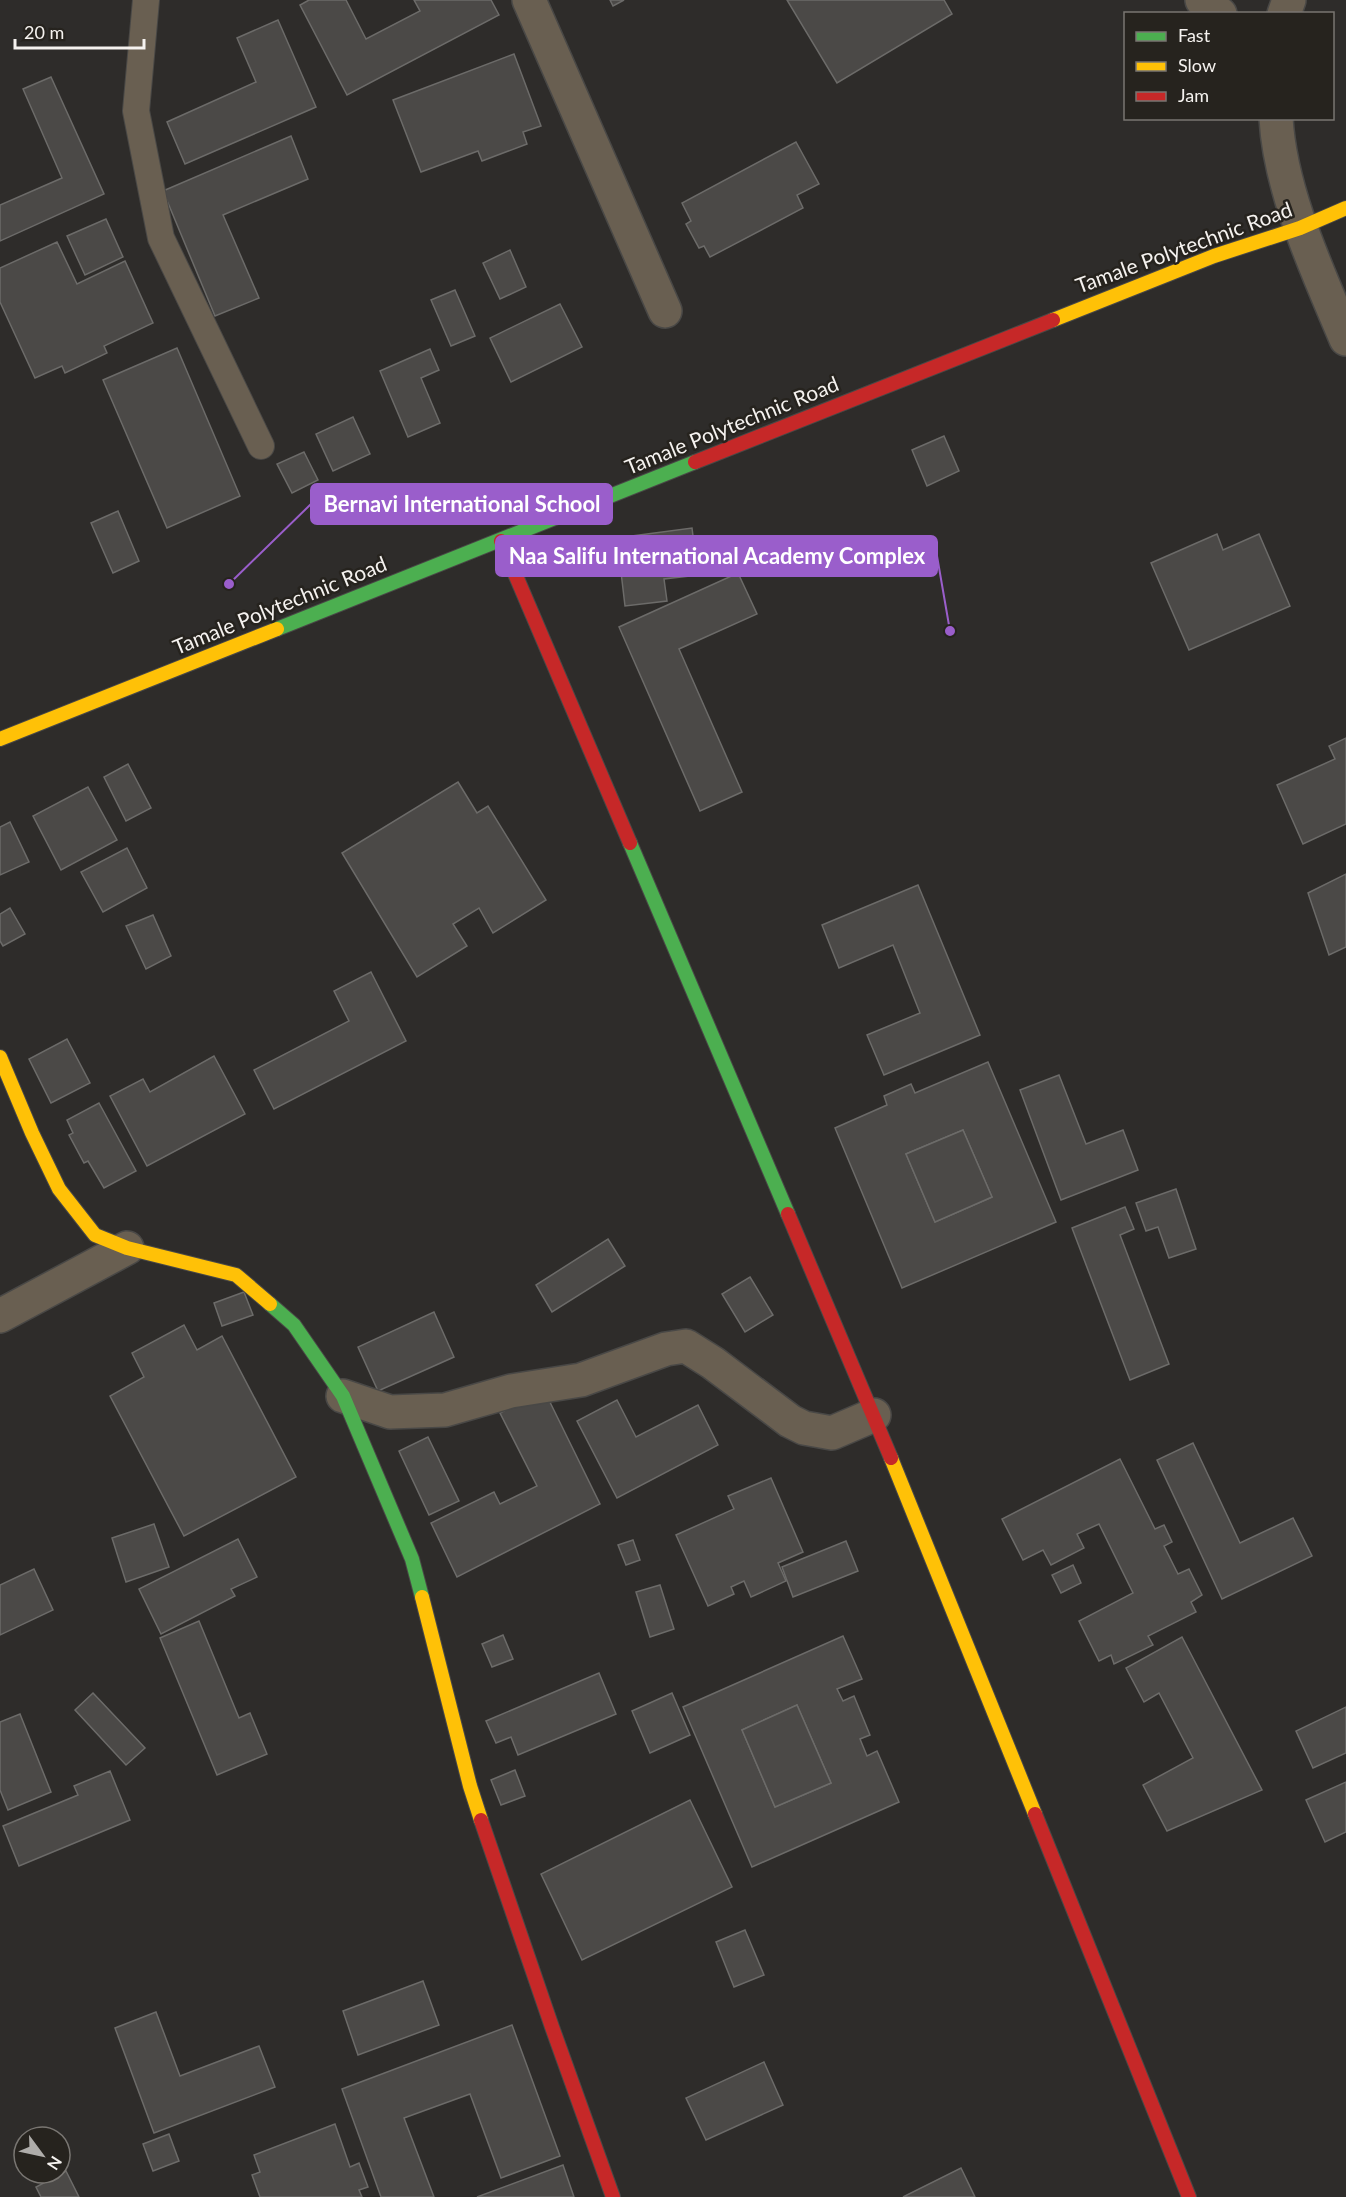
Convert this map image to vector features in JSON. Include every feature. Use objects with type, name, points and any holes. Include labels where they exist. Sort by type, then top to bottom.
[{"type":"street","points":[[529,0],[665,311]]},
{"type":"street","points":[[1202,0],[1217,12]]},
{"type":"street","points":[[1276,120],[1277,145],[1300,228],[1346,339]]},
{"type":"street","name":"Tamale Polytechnic Road","points":[[0,739],[1203,260],[1300,228],[1346,208]]},
{"type":"street","points":[[501,541],[874,1415],[1189,2197]]},
{"type":"street","points":[[0,1058],[59,1189],[95,1235],[127,1248],[236,1275],[294,1325],[343,1396],[412,1559],[470,1786],[613,2197]]},
{"type":"street","points":[[0,1316],[127,1248]]},
{"type":"street","points":[[343,1396],[390,1412],[445,1410],[511,1391],[581,1380],[666,1349],[686,1346],[713,1363],[790,1421],[804,1428],[832,1433],[874,1415]]},
{"type":"lane","points":[[146,0],[136,111],[161,238],[261,446]]},
{"type":"building","points":[[309,0],[346,0],[366,39],[420,11],[414,0],[491,0],[499,15],[347,95],[300,5]]},
{"type":"building","points":[[610,0],[624,0],[613,6]]},
{"type":"building","points":[[787,0],[944,0],[952,14],[837,83]]},
{"type":"building","points":[[278,20],[316,107],[185,164],[167,122],[256,82],[237,38]]},
{"type":"building","points":[[514,54],[541,126],[523,132],[527,144],[482,161],[478,151],[421,172],[393,100]]},
{"type":"building","points":[[51,77],[104,194],[0,241],[0,205],[62,178],[23,89]]},
{"type":"building","points":[[291,136],[308,179],[223,215],[259,298],[215,316],[163,191]]},
{"type":"building","points":[[796,142],[819,184],[797,195],[803,208],[710,257],[704,246],[699,248],[686,224],[691,221],[682,203]]},
{"type":"building","points":[[106,219],[123,257],[85,275],[67,236]]},
{"type":"building","points":[[57,242],[77,284],[125,261],[153,323],[104,346],[107,353],[65,373],[62,366],[35,378],[0,302],[0,268]]},
{"type":"building","points":[[510,250],[526,287],[500,299],[483,263]]},
{"type":"building","points":[[455,290],[475,336],[451,346],[431,300]]},
{"type":"building","points":[[560,304],[582,347],[511,382],[490,338]]},
{"type":"building","points":[[177,348],[240,496],[167,528],[103,380]]},
{"type":"building","points":[[430,349],[439,370],[421,378],[440,423],[408,437],[380,371]]},
{"type":"building","points":[[353,417],[370,454],[333,471],[316,434]]},
{"type":"building","points":[[944,436],[959,471],[927,486],[912,450]]},
{"type":"building","points":[[304,452],[318,480],[292,493],[277,464]]},
{"type":"building","points":[[118,511],[139,561],[113,573],[91,523]]},
{"type":"building","points":[[692,528],[698,575],[664,579],[667,601],[625,606],[617,538]]},
{"type":"building","points":[[1217,534],[1223,550],[1259,534],[1290,606],[1189,650],[1151,563]]},
{"type":"building","points":[[738,573],[757,614],[679,649],[742,792],[700,811],[619,627]]},
{"type":"building","points":[[1346,738],[1346,824],[1303,844],[1277,785],[1335,759],[1329,746]]},
{"type":"building","points":[[128,764],[151,808],[126,821],[104,777]]},
{"type":"building","points":[[458,782],[477,813],[488,806],[546,900],[493,933],[479,908],[453,924],[467,946],[417,977],[342,853]]},
{"type":"building","points":[[88,787],[117,840],[61,870],[33,816]]},
{"type":"building","points":[[10,822],[29,862],[0,875],[0,827]]},
{"type":"building","points":[[127,848],[147,888],[103,912],[81,872]]},
{"type":"building","points":[[1346,874],[1346,947],[1329,955],[1308,893]]},
{"type":"building","points":[[918,885],[980,1035],[884,1075],[867,1035],[920,1013],[893,945],[839,968],[822,925]]},
{"type":"building","points":[[10,908],[25,934],[3,946],[0,941],[0,914]]},
{"type":"building","points":[[153,915],[171,956],[146,969],[126,926]]},
{"type":"building","points":[[371,972],[406,1041],[274,1109],[254,1070],[349,1021],[334,991]]},
{"type":"building","points":[[67,1039],[90,1083],[51,1103],[29,1059]]},
{"type":"building","points":[[214,1056],[245,1114],[147,1166],[110,1096],[143,1079],[150,1092]]},
{"type":"building","points":[[988,1062],[1056,1222],[902,1288],[835,1128],[887,1105],[884,1096],[911,1084],[915,1093]],"holes":[[[963,1130],[992,1197],[935,1222],[906,1154]]]},
{"type":"building","points":[[1059,1075],[1086,1144],[1123,1130],[1138,1170],[1061,1200],[1020,1090]]},
{"type":"building","points":[[99,1103],[136,1171],[104,1188],[88,1161],[84,1163],[69,1135],[73,1133],[67,1120]]},
{"type":"building","points":[[963,1130],[992,1197],[935,1222],[906,1154]]},
{"type":"building","points":[[1176,1189],[1196,1249],[1169,1258],[1158,1227],[1146,1231],[1136,1203]]},
{"type":"building","points":[[1125,1207],[1134,1229],[1120,1235],[1169,1364],[1130,1380],[1072,1228]]},
{"type":"building","points":[[608,1239],[625,1266],[552,1312],[536,1285]]},
{"type":"building","points":[[750,1277],[773,1315],[745,1332],[722,1294]]},
{"type":"building","points":[[244,1292],[253,1315],[222,1326],[214,1303]]},
{"type":"building","points":[[434,1312],[454,1357],[378,1391],[358,1347]]},
{"type":"building","points":[[184,1325],[197,1350],[222,1336],[296,1477],[184,1536],[110,1396],[144,1377],[132,1353]]},
{"type":"building","points":[[544,1390],[600,1504],[457,1577],[431,1523],[494,1492],[500,1504],[537,1486],[500,1413]]},
{"type":"building","points":[[617,1400],[636,1437],[698,1405],[718,1445],[617,1498],[577,1421]]},
{"type":"building","points":[[428,1437],[459,1501],[429,1515],[399,1451]]},
{"type":"building","points":[[1193,1443],[1240,1543],[1293,1518],[1312,1556],[1222,1599],[1157,1460]]},
{"type":"building","points":[[1120,1459],[1155,1529],[1164,1525],[1172,1542],[1164,1546],[1178,1574],[1189,1569],[1202,1595],[1191,1602],[1196,1612],[1148,1636],[1153,1645],[1114,1664],[1111,1655],[1099,1661],[1079,1621],[1133,1593],[1099,1524],[1077,1534],[1084,1548],[1051,1565],[1043,1550],[1023,1560],[1002,1519]]},
{"type":"building","points":[[771,1478],[803,1552],[778,1563],[786,1581],[751,1597],[744,1581],[731,1587],[734,1594],[708,1606],[676,1535],[734,1509],[728,1496]]},
{"type":"building","points":[[154,1524],[169,1567],[126,1582],[112,1538]]},
{"type":"building","points":[[238,1539],[257,1577],[231,1589],[235,1596],[161,1634],[139,1589]]},
{"type":"building","points":[[633,1540],[640,1560],[626,1565],[618,1545]]},
{"type":"building","points":[[846,1541],[858,1571],[793,1597],[782,1567]]},
{"type":"building","points":[[1073,1565],[1081,1583],[1061,1593],[1052,1575]]},
{"type":"building","points":[[34,1569],[53,1610],[0,1635],[0,1585]]},
{"type":"building","points":[[660,1585],[674,1629],[650,1637],[636,1592]]},
{"type":"building","points":[[199,1621],[239,1718],[250,1713],[267,1754],[217,1775],[160,1638]]},
{"type":"building","points":[[503,1635],[513,1659],[492,1667],[482,1644]]},
{"type":"building","points":[[843,1636],[862,1679],[837,1689],[843,1701],[854,1696],[870,1735],[860,1739],[867,1756],[877,1751],[899,1802],[752,1867],[683,1707]],"holes":[[[797,1705],[831,1783],[775,1807],[742,1730]]]},
{"type":"building","points":[[1182,1637],[1262,1790],[1167,1831],[1143,1785],[1193,1758],[1159,1693],[1144,1702],[1126,1668]]},
{"type":"building","points":[[599,1673],[616,1714],[518,1755],[511,1737],[496,1743],[486,1721]]},
{"type":"building","points":[[93,1693],[145,1748],[126,1765],[75,1710]]},
{"type":"building","points":[[672,1693],[690,1735],[650,1753],[632,1711]]},
{"type":"building","points":[[797,1705],[831,1783],[775,1807],[742,1730]]},
{"type":"building","points":[[1346,1707],[1346,1753],[1313,1768],[1296,1731]]},
{"type":"building","points":[[20,1714],[51,1792],[8,1810],[0,1790],[0,1722]]},
{"type":"building","points":[[515,1770],[525,1796],[501,1805],[491,1780]]},
{"type":"building","points":[[110,1771],[130,1820],[19,1866],[3,1826],[78,1795],[74,1786]]},
{"type":"building","points":[[1346,1782],[1346,1832],[1325,1842],[1306,1800]]},
{"type":"building","points":[[690,1800],[732,1887],[582,1960],[541,1874]]},
{"type":"building","points":[[745,1930],[764,1975],[734,1987],[716,1942]]},
{"type":"building","points":[[423,1981],[439,2025],[358,2055],[343,2011]]},
{"type":"building","points":[[156,2012],[180,2076],[259,2046],[275,2087],[154,2133],[115,2028]]},
{"type":"building","points":[[512,2025],[560,2156],[501,2178],[470,2094],[404,2118],[434,2197],[381,2197],[342,2089]]},
{"type":"building","points":[[764,2062],[783,2105],[706,2140],[686,2098]]},
{"type":"building","points":[[335,2124],[350,2167],[359,2163],[368,2187],[359,2190],[362,2197],[260,2197],[252,2175],[260,2172],[254,2155]]},
{"type":"building","points":[[169,2134],[179,2161],[153,2171],[143,2144]]},
{"type":"building","points":[[563,2165],[574,2197],[477,2197]]},
{"type":"building","points":[[961,2168],[975,2197],[903,2197]]},
{"type":"building","points":[[72,2183],[79,2197],[41,2197],[36,2187],[72,2185]]},
{"type":"traffic: fast","points":[[277,629],[695,462]]},
{"type":"traffic: fast","points":[[630,843],[788,1214]]},
{"type":"traffic: fast","points":[[270,1304],[294,1325],[343,1396],[412,1559],[422,1597]]},
{"type":"traffic: slow","points":[[1053,320],[1214,256],[1300,228],[1346,208]]},
{"type":"traffic: slow","points":[[0,739],[277,629]]},
{"type":"traffic: slow","points":[[0,1057],[59,1189],[95,1235],[127,1248],[236,1275],[270,1304]]},
{"type":"traffic: slow","points":[[891,1458],[1035,1814]]},
{"type":"traffic: slow","points":[[422,1597],[470,1786],[481,1820]]},
{"type":"traffic: jam","points":[[695,462],[1053,320]]},
{"type":"traffic: jam","points":[[501,541],[630,843]]},
{"type":"traffic: jam","points":[[788,1214],[891,1458]]},
{"type":"traffic: jam","points":[[1035,1814],[1189,2197]]},
{"type":"traffic: jam","points":[[481,1820],[613,2197]]},
{"type":"place","name":"Bernavi International School","points":[[229,584]]},
{"type":"place","name":"Naa Salifu International Academy Complex","points":[[950,631]]}]
